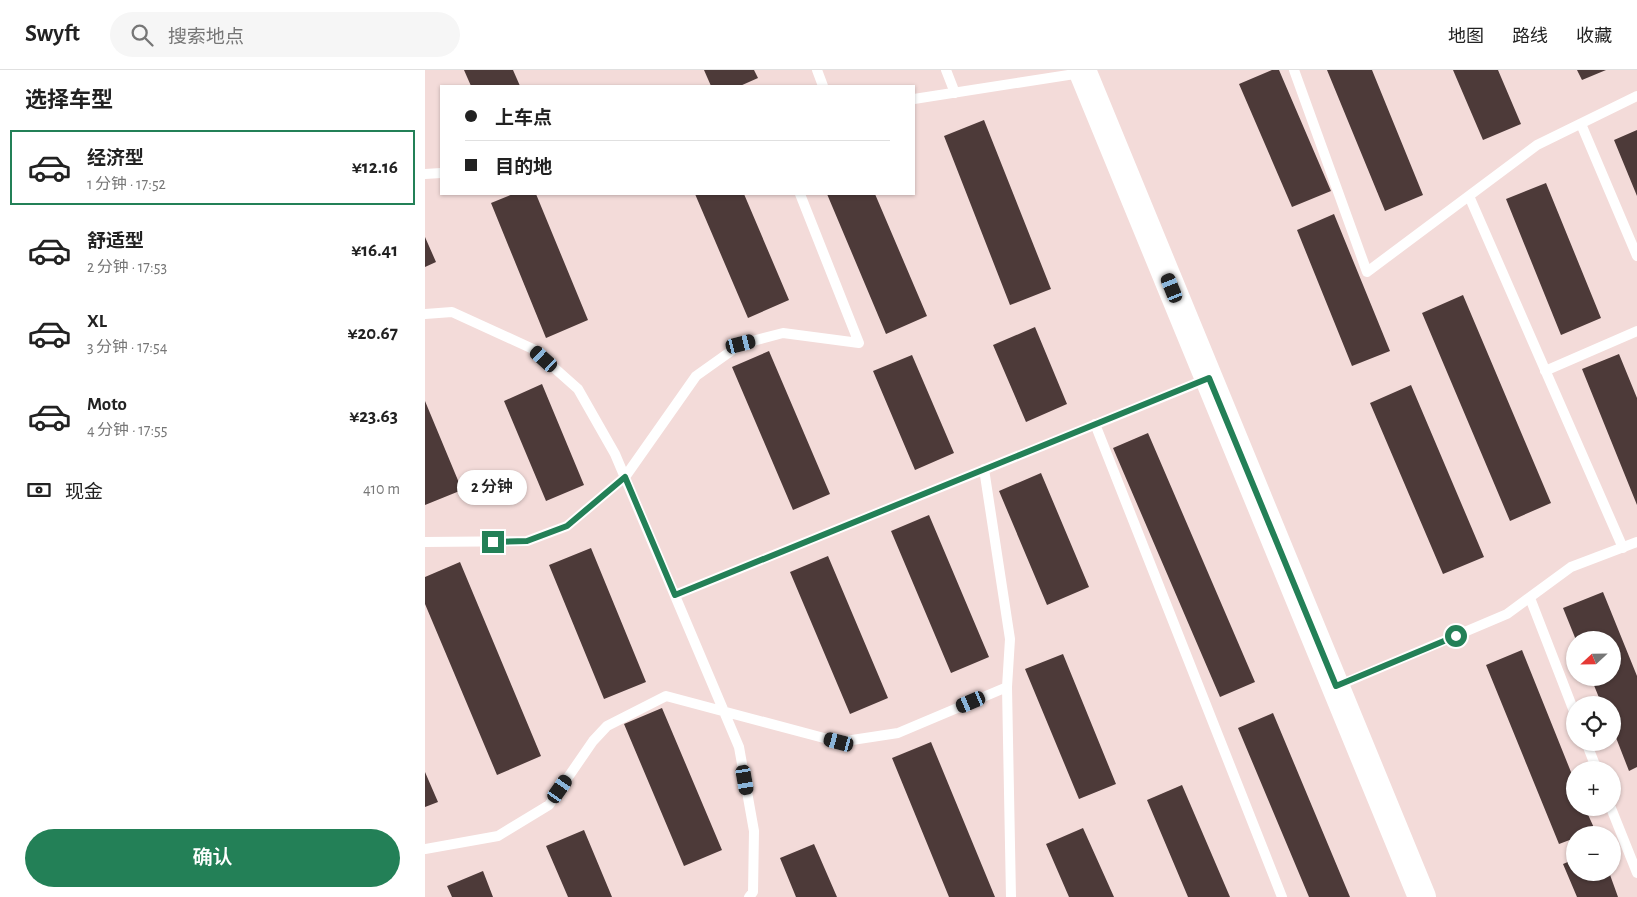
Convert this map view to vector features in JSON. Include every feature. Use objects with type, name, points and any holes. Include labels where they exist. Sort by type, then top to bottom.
[{"type":"street","points":[[1083,71],[1422,897]]},
{"type":"lane","points":[[817,70],[823,85]]},
{"type":"lane","points":[[945,70],[955,93]]},
{"type":"lane","points":[[1295,70],[1367,272],[1537,145],[1637,96]]},
{"type":"lane","points":[[915,99],[1083,71]]},
{"type":"lane","points":[[1581,124],[1637,256]]},
{"type":"lane","points":[[425,174],[440,173]]},
{"type":"lane","points":[[425,542],[527,541],[567,526],[625,477],[696,376],[741,344],[783,333],[859,343],[800,195]]},
{"type":"lane","points":[[1469,196],[1623,548]]},
{"type":"lane","points":[[425,314],[452,312],[533,348],[578,389],[615,454],[739,747],[754,831],[753,892],[749,897]]},
{"type":"lane","points":[[1545,371],[1637,331]]},
{"type":"lane","points":[[675,595],[1209,378]]},
{"type":"lane","points":[[1095,424],[1281,897]]},
{"type":"lane","points":[[984,469],[1010,639],[1007,687],[1011,897]]},
{"type":"lane","points":[[1336,686],[1507,614],[1571,567],[1637,542]]},
{"type":"lane","points":[[1529,598],[1568,696]]},
{"type":"lane","points":[[425,849],[498,836],[549,805],[593,742],[607,726],[667,696],[839,742],[898,733],[1007,687]]},
{"type":"lane","points":[[1614,816],[1637,874]]},
{"type":"building","points":[[464,70],[513,70],[520,85],[471,85]]},
{"type":"building","points":[[704,70],[754,70],[758,78],[742,85],[711,85]]},
{"type":"building","points":[[1272,70],[1279,70],[1331,191],[1292,207],[1239,84]]},
{"type":"building","points":[[1327,70],[1372,70],[1423,195],[1385,211]]},
{"type":"building","points":[[1453,70],[1498,70],[1521,124],[1483,140]]},
{"type":"building","points":[[1577,70],[1606,70],[1582,80]]},
{"type":"building","points":[[984,120],[1051,289],[1010,305],[944,136]]},
{"type":"building","points":[[1637,130],[1637,196],[1614,140]]},
{"type":"building","points":[[1546,183],[1601,318],[1561,335],[1506,199]]},
{"type":"building","points":[[511,195],[536,195],[588,320],[546,338],[491,203]]},
{"type":"building","points":[[695,195],[744,195],[789,300],[748,318]]},
{"type":"building","points":[[827,195],[875,195],[927,316],[886,334]]},
{"type":"building","points":[[1334,214],[1390,351],[1352,366],[1297,230]]},
{"type":"building","points":[[425,237],[436,262],[425,267]]},
{"type":"building","points":[[1463,295],[1551,503],[1510,521],[1422,313]]},
{"type":"building","points":[[1035,327],[1067,404],[1026,422],[993,345]]},
{"type":"building","points":[[769,351],[830,494],[793,510],[732,367]]},
{"type":"building","points":[[1619,354],[1637,398],[1637,505],[1582,369]]},
{"type":"building","points":[[912,355],[954,453],[915,470],[873,371]]},
{"type":"building","points":[[542,384],[584,485],[546,501],[504,401]]},
{"type":"building","points":[[1411,385],[1484,557],[1443,574],[1370,403]]},
{"type":"building","points":[[425,401],[462,490],[425,505]]},
{"type":"building","points":[[1148,433],[1255,682],[1220,697],[1113,448]]},
{"type":"building","points":[[1041,473],[1089,587],[1047,605],[999,491]]},
{"type":"building","points":[[929,515],[989,657],[951,673],[891,531]]},
{"type":"building","points":[[591,548],[646,682],[604,699],[549,565]]},
{"type":"building","points":[[828,556],[888,698],[850,714],[790,572]]},
{"type":"building","points":[[460,562],[541,756],[497,775],[425,604],[425,577]]},
{"type":"building","points":[[1603,592],[1619,631],[1572,631],[1563,608]]},
{"type":"building","points":[[1621,636],[1637,676],[1637,767],[1629,771],[1621,750],[1621,696],[1598,696],[1594,686],[1621,686]]},
{"type":"building","points":[[1522,650],[1567,761],[1566,816],[1589,816],[1593,826],[1566,826],[1566,841],[1559,844],[1486,665]]},
{"type":"building","points":[[1063,654],[1116,784],[1079,799],[1025,669]]},
{"type":"building","points":[[662,708],[722,850],[684,866],[624,724]]},
{"type":"building","points":[[1273,713],[1350,897],[1309,897],[1238,728]]},
{"type":"building","points":[[931,742],[995,897],[949,897],[892,758]]},
{"type":"building","points":[[425,772],[438,802],[425,807]]},
{"type":"building","points":[[1182,785],[1230,897],[1188,897],[1147,800]]},
{"type":"building","points":[[1083,828],[1114,897],[1069,897],[1046,844]]},
{"type":"building","points":[[584,830],[612,897],[568,897],[546,846]]},
{"type":"building","points":[[814,844],[837,897],[796,897],[780,858]]},
{"type":"building","points":[[483,871],[493,897],[452,897],[447,886]]},
{"type":"building","points":[[1570,881],[1612,881],[1618,897],[1577,897]]},
{"type":"route","points":[[493,542],[527,541],[567,526],[625,477],[675,595],[1209,378],[1336,686],[1456,636]]}]
